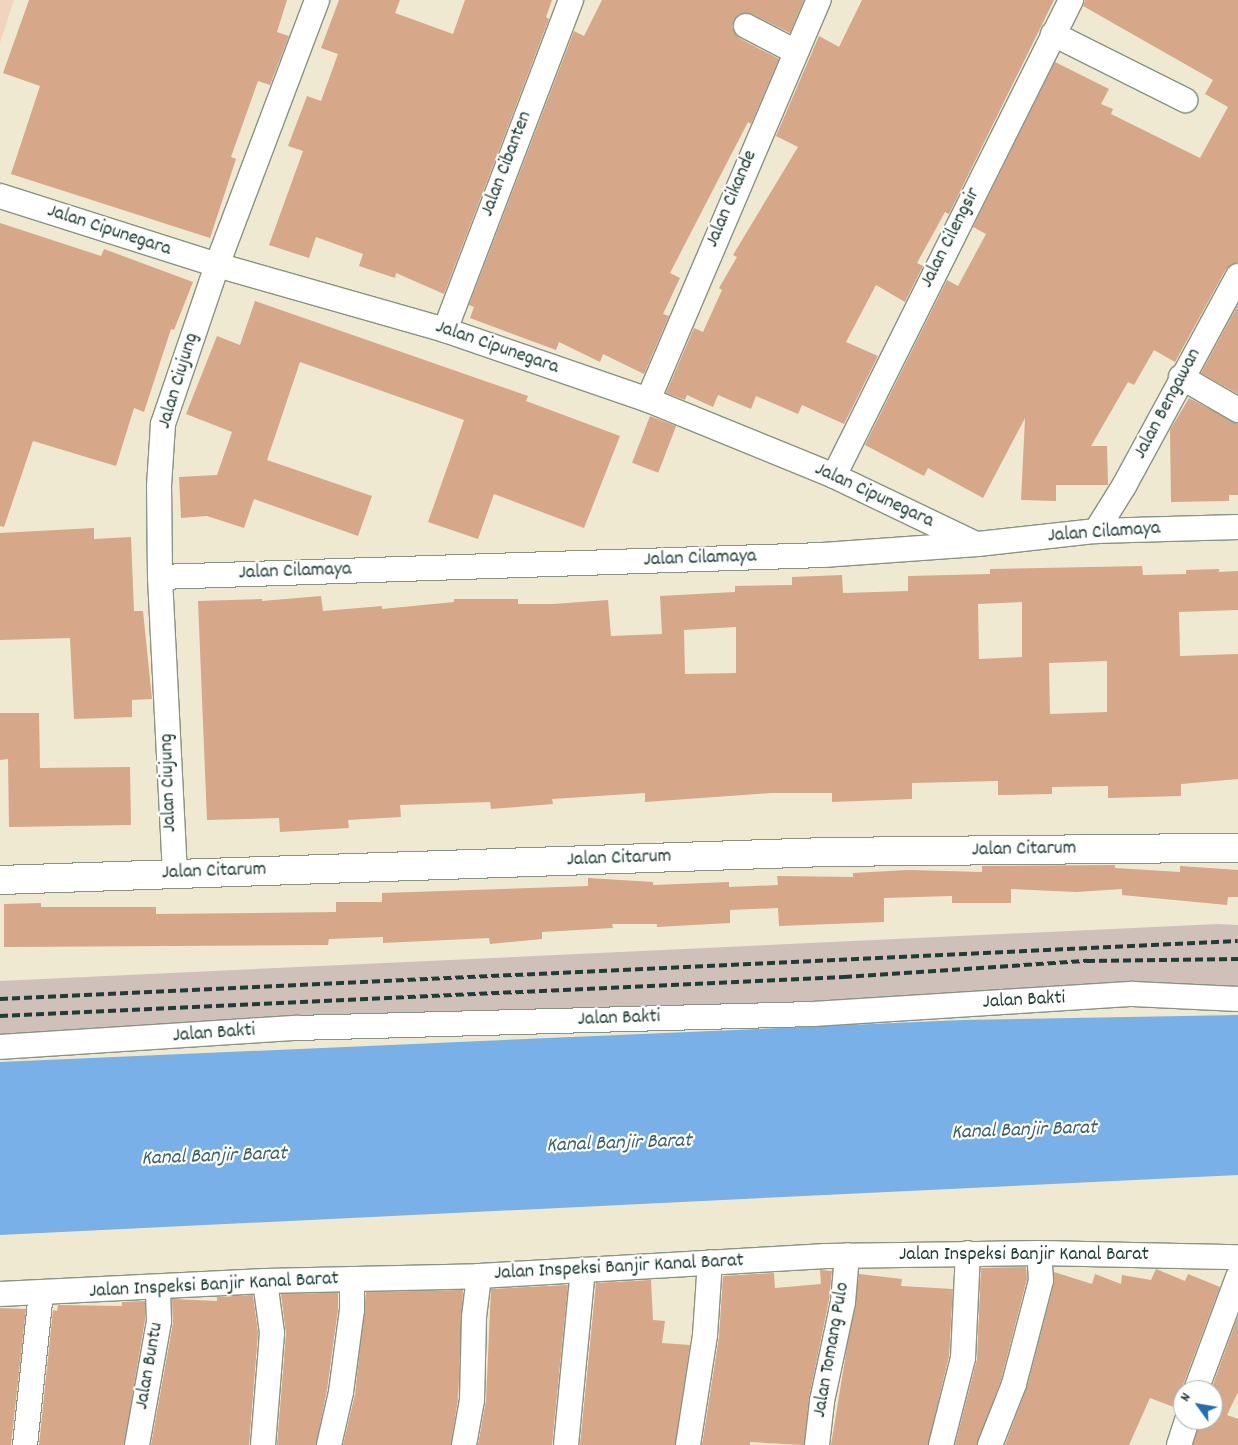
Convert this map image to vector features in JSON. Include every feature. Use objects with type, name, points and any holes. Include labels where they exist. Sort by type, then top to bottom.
[{"type":"street","name":"Jalan Ciujung","points":[[175,874],[160,577],[159,486],[163,424],[217,265],[317,0]]},
{"type":"street","name":"Jalan Cibanten","points":[[445,330],[571,0]]},
{"type":"street","name":"Jalan Cikande","points":[[648,400],[819,0]]},
{"type":"street","name":"Jalan Cilengsir","points":[[834,476],[1071,0]]},
{"type":"street","points":[[746,26],[796,52]]},
{"type":"street","points":[[1053,34],[1185,100]]},
{"type":"street","name":"Jalan Cipunegara","points":[[0,196],[217,265],[445,330],[648,400],[834,476],[978,544]]},
{"type":"street","name":"Jalan Bengawan","points":[[1096,531],[1124,486],[1181,377],[1238,276]]},
{"type":"street","points":[[1181,377],[1238,410]]},
{"type":"street","name":"Jalan Cilamaya","points":[[160,577],[823,555],[978,544],[1096,531],[1238,527]]},
{"type":"street","name":"Jalan Citarum","points":[[0,880],[827,852],[1238,848]]},
{"type":"street","name":"Jalan Bakti","points":[[0,1047],[296,1028],[813,1014],[1133,994],[1238,999]]},
{"type":"street","points":[[941,1445],[963,1358],[968,1253]]},
{"type":"street","points":[[990,1445],[1014,1384],[1041,1280],[1039,1253]]},
{"type":"street","name":"Jalan Inspeksi Banjir Kanal Barat","points":[[0,1294],[41,1294],[265,1281],[479,1276],[847,1255],[1039,1253],[1238,1258]]},
{"type":"street","name":"Jalan Tomang Pulo","points":[[817,1445],[822,1401],[843,1302],[847,1255]]},
{"type":"street","points":[[688,1445],[705,1335],[710,1262]]},
{"type":"street","points":[[566,1445],[583,1270]]},
{"type":"street","points":[[464,1445],[472,1400],[474,1317],[479,1276]]},
{"type":"street","points":[[1200,1380],[1238,1278]]},
{"type":"street","points":[[329,1445],[348,1338],[352,1279]]},
{"type":"street","points":[[263,1445],[272,1333],[265,1281]]},
{"type":"street","name":"Jalan Buntu","points":[[137,1445],[159,1321],[158,1288]]},
{"type":"street","points":[[25,1445],[41,1294]]},
{"type":"street","points":[[1179,1445],[1184,1430]]},
{"type":"shaded area","points":[[0,0],[14,0],[0,43]]},
{"type":"shaded area","points":[[1218,924],[1238,925],[1238,1008],[1132,1004],[0,1041],[0,981]]},
{"type":"water","name":"Kanal Banjir Barat","points":[[1238,1015],[1238,1175],[0,1235],[0,1062],[963,1020]]},
{"type":"building","points":[[29,0],[287,0],[277,32],[289,36],[270,85],[258,81],[231,157],[236,159],[210,238],[11,174],[40,86],[3,73]]},
{"type":"building","points":[[339,0],[400,0],[395,13],[453,34],[465,0],[552,0],[546,17],[549,19],[444,294],[396,273],[395,278],[359,266],[363,254],[316,237],[309,258],[269,245],[303,151],[288,146],[307,96],[321,101],[338,54],[321,48]]},
{"type":"building","points":[[602,0],[804,0],[790,33],[752,14],[739,14],[734,20],[732,27],[739,38],[779,59],[751,124],[748,122],[670,273],[680,278],[663,314],[669,316],[644,374],[603,354],[600,362],[559,342],[556,350],[470,318],[474,307],[469,305],[574,31],[584,36]]},
{"type":"building","points":[[862,0],[1054,0],[949,214],[945,212],[917,263],[923,266],[905,302],[876,285],[846,342],[878,356],[844,424],[802,405],[798,414],[756,396],[751,409],[718,395],[713,407],[687,395],[685,400],[666,393],[694,328],[703,332],[722,290],[719,288],[737,257],[733,255],[798,147],[776,136],[819,36],[839,47]]},
{"type":"building","points":[[1085,0],[1238,0],[1238,262],[1226,269],[1175,362],[1154,350],[1134,385],[1128,382],[1091,446],[1107,446],[1108,485],[1056,485],[1056,501],[1021,500],[1025,418],[983,498],[928,468],[924,476],[865,445],[947,280],[958,286],[986,234],[973,227],[1055,62],[1109,89],[1101,104],[1113,109],[1111,114],[1200,158],[1228,107],[1205,94],[1213,80],[1083,6]]},
{"type":"building","points":[[0,223],[101,256],[104,249],[193,282],[174,330],[171,329],[144,412],[134,408],[116,466],[33,441],[4,527],[0,526]]},
{"type":"building","points":[[255,301],[528,396],[526,401],[620,436],[584,528],[494,494],[478,539],[428,522],[464,420],[300,362],[267,460],[372,496],[358,536],[254,499],[244,528],[207,516],[181,518],[179,477],[217,475],[232,432],[186,414],[217,336],[240,345]]},
{"type":"building","points":[[1238,305],[1238,394],[1201,373]]},
{"type":"building","points":[[1189,398],[1238,424],[1238,495],[1229,495],[1229,501],[1171,502],[1170,430]]},
{"type":"building","points":[[650,416],[676,426],[658,473],[632,463]]},
{"type":"building","points":[[94,528],[94,539],[131,537],[134,611],[143,611],[152,699],[132,700],[132,717],[74,719],[70,638],[0,640],[0,533]]},
{"type":"building","points":[[1142,566],[1143,575],[1186,574],[1186,570],[1219,569],[1219,572],[1238,571],[1238,610],[1179,612],[1180,656],[1238,654],[1238,779],[1181,784],[1181,796],[1108,798],[1108,786],[1052,787],[1052,794],[998,795],[998,781],[912,783],[912,799],[832,802],[832,793],[772,793],[645,802],[645,793],[552,799],[553,804],[491,809],[490,802],[400,805],[401,817],[348,820],[349,828],[280,832],[279,818],[207,820],[198,601],[262,599],[262,601],[321,596],[323,611],[382,606],[382,609],[454,602],[454,599],[518,599],[518,604],[553,604],[608,600],[611,636],[662,634],[660,596],[735,592],[735,586],[792,585],[792,577],[842,575],[843,593],[908,591],[908,576],[990,574],[990,569]],"holes":[[[1022,602],[1022,657],[979,659],[978,604]],[[736,627],[736,673],[685,674],[684,630]],[[1107,661],[1107,712],[1050,714],[1049,663]]]},
{"type":"building","points":[[0,713],[39,713],[40,768],[130,767],[131,825],[9,827],[8,759],[0,760]]},
{"type":"building","points":[[1115,865],[1115,868],[1180,872],[1180,866],[1238,870],[1238,897],[1228,897],[1227,905],[1122,895],[1122,889],[1076,892],[1011,889],[1011,903],[952,903],[952,896],[884,898],[884,922],[779,926],[778,908],[730,910],[730,923],[657,927],[657,924],[612,924],[613,928],[542,932],[542,939],[490,944],[489,938],[383,943],[383,937],[329,939],[328,945],[4,947],[4,904],[41,903],[41,907],[156,907],[156,914],[336,912],[336,902],[382,902],[382,893],[588,886],[588,878],[653,882],[653,885],[729,882],[729,887],[778,885],[777,876],[853,877],[853,873],[908,870],[982,872],[982,866]]},
{"type":"building","points":[[1026,1267],[1027,1279],[1001,1380],[977,1445],[955,1445],[977,1359],[981,1268]]},
{"type":"building","points":[[1156,1269],[1185,1281],[1188,1274],[1220,1287],[1185,1380],[1173,1380],[1173,1407],[1150,1398],[1129,1445],[1005,1445],[1027,1387],[1054,1283],[1054,1272],[1092,1284],[1095,1274],[1121,1284],[1122,1275],[1151,1280]]},
{"type":"building","points":[[820,1270],[832,1271],[829,1300],[809,1398],[804,1445],[750,1442],[750,1445],[702,1445],[719,1337],[723,1276],[774,1273],[775,1288],[821,1284]]},
{"type":"building","points":[[859,1274],[902,1279],[901,1286],[953,1289],[949,1356],[928,1445],[831,1445]]},
{"type":"building","points":[[651,1280],[653,1320],[665,1321],[662,1343],[690,1345],[675,1445],[580,1445],[596,1283]]},
{"type":"building","points":[[568,1285],[552,1445],[478,1445],[486,1400],[491,1289]]},
{"type":"building","points":[[463,1290],[458,1399],[451,1445],[343,1445],[355,1394],[366,1292]]},
{"type":"building","points":[[338,1293],[338,1309],[327,1390],[316,1445],[277,1445],[286,1334],[281,1294]]},
{"type":"building","points":[[253,1295],[258,1333],[249,1445],[151,1445],[173,1323],[172,1299],[217,1301],[217,1297]]},
{"type":"building","points":[[145,1301],[145,1320],[124,1445],[39,1445],[53,1310],[57,1311],[58,1305],[122,1306],[122,1302]]},
{"type":"building","points":[[0,1308],[26,1309],[11,1445],[0,1445]]},
{"type":"building","points":[[1238,1316],[1238,1392],[1227,1415],[1238,1419],[1238,1445],[1193,1445],[1197,1430],[1223,1430],[1223,1380],[1215,1380]]},
{"type":"railway","points":[[0,999],[1238,941]]},
{"type":"railway","points":[[0,1016],[844,977],[1087,961],[1238,959]]}]
